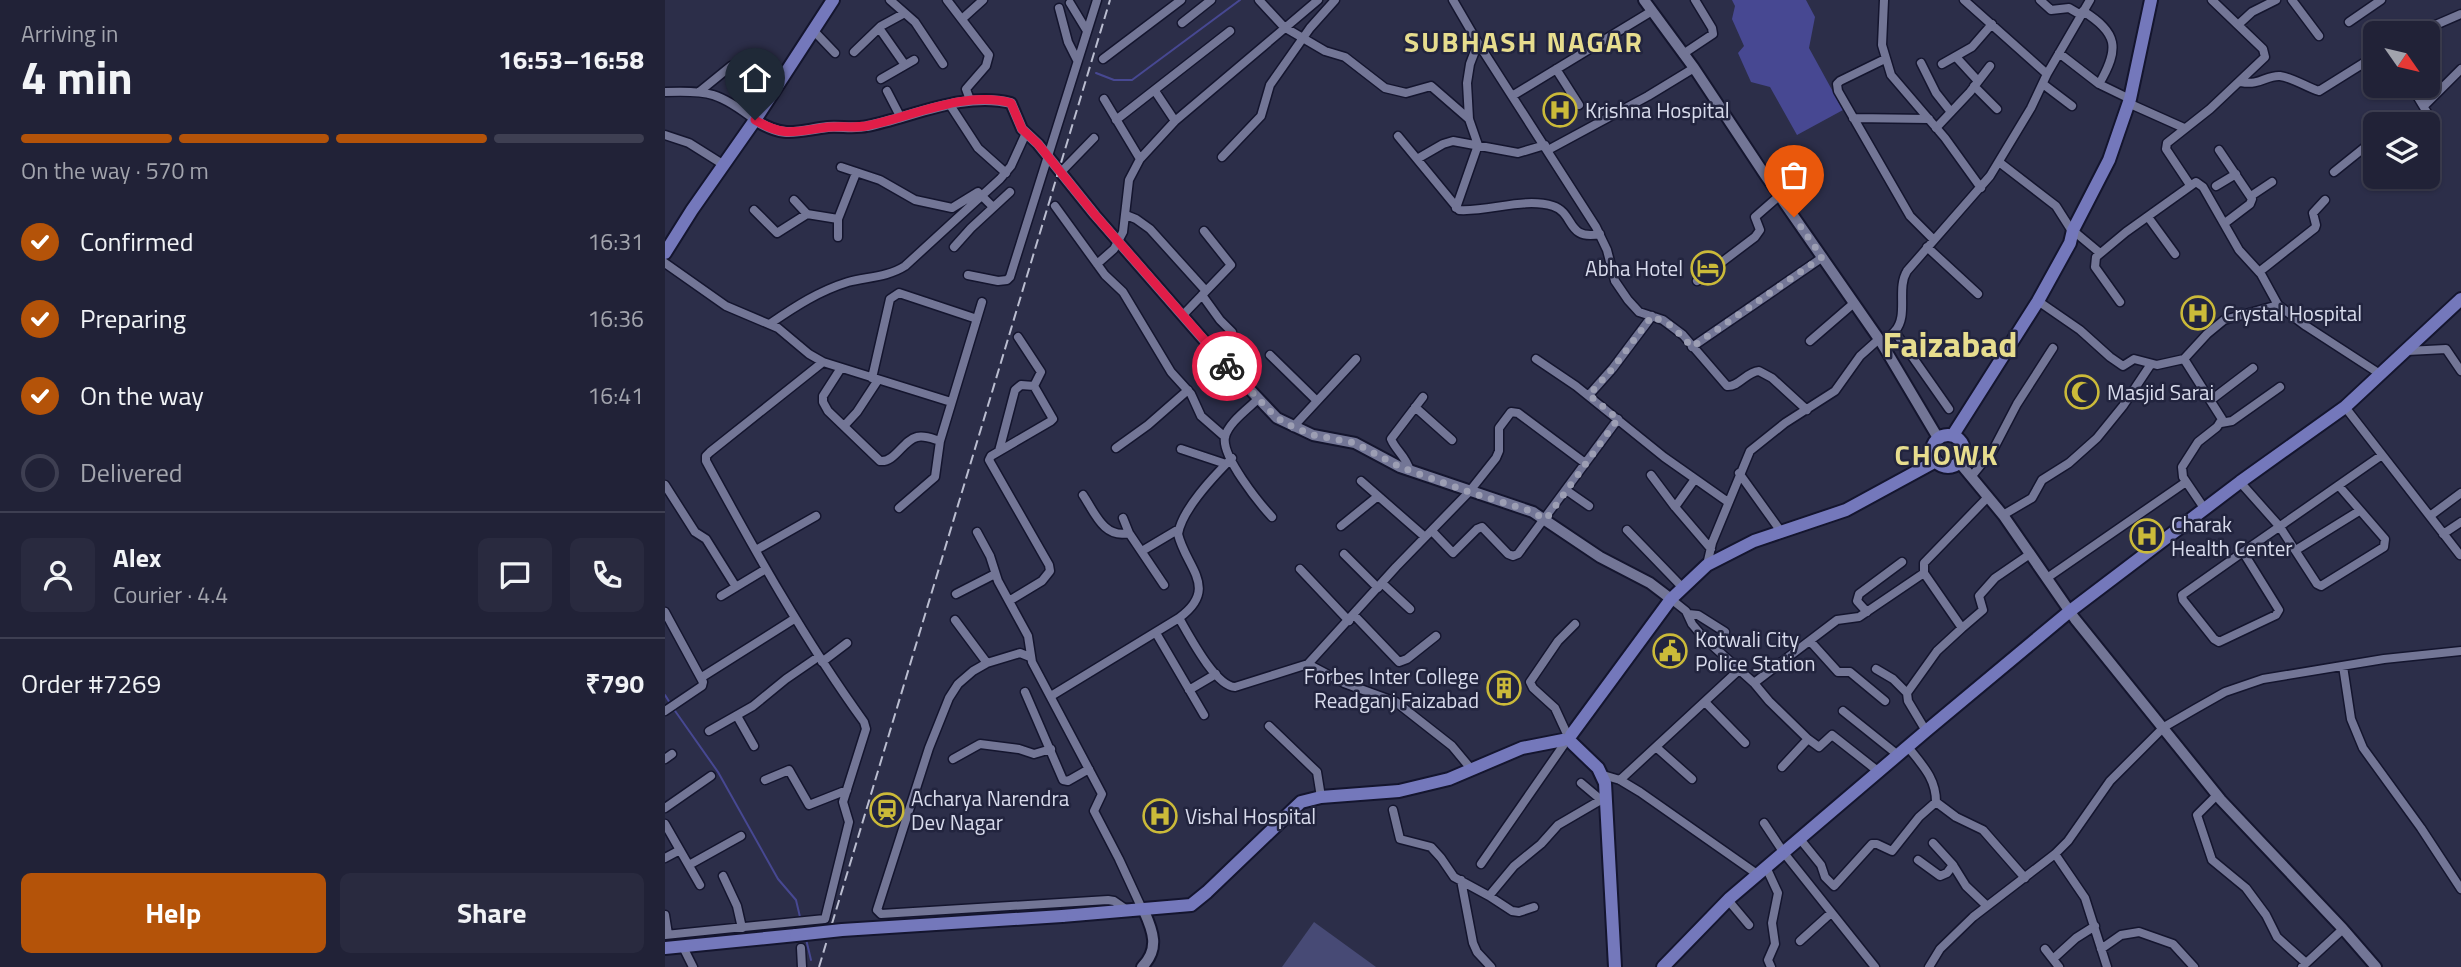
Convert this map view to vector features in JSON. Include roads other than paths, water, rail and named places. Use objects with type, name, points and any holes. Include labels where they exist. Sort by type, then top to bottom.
[{"type":"main road","points":[[665,253],[833,0]]},
{"type":"main road","points":[[1953,435],[2038,301],[2107,182],[2125,139],[2151,0]]},
{"type":"main road","points":[[2131,102],[2157,0]]},
{"type":"main road","points":[[1663,967],[1728,900],[1926,730],[2070,611],[2204,508],[2346,407],[2461,299]]},
{"type":"main road","points":[[1953,435],[1958,438],[1964,447],[1959,462],[1949,467],[1935,461],[1932,449],[1938,438],[1953,435]]},
{"type":"main road","points":[[665,948],[798,942],[853,929],[1139,911],[1191,905],[1301,802],[1321,797],[1399,791],[1449,779],[1522,748],[1568,739],[1671,599],[1707,565],[1738,548],[1846,510],[1935,461]]},
{"type":"main road","points":[[1568,739],[1603,775],[1615,967]]},
{"type":"street","points":[[890,0],[915,22],[943,64]]},
{"type":"street","points":[[947,0],[989,55],[986,66],[966,89],[970,100]]},
{"type":"street","points":[[963,19],[983,0]]},
{"type":"street","points":[[968,275],[998,281],[1007,280],[1010,276],[1097,0]]},
{"type":"street","points":[[1103,59],[1181,0]]},
{"type":"street","points":[[1182,23],[1211,0]]},
{"type":"street","points":[[1259,0],[1284,27],[1325,51],[1345,57],[1389,89],[1406,93],[1431,86],[1469,119]]},
{"type":"street","points":[[1097,264],[1119,243],[1126,215],[1129,180],[1140,159],[1175,121],[1318,0]]},
{"type":"street","points":[[1453,0],[1600,234],[1607,250],[1611,272],[1621,291],[1639,312],[1672,326],[1727,386],[1733,386],[1748,373],[1759,371],[1772,378],[1807,410]]},
{"type":"street","points":[[1644,0],[1694,68],[1880,341],[1938,438]]},
{"type":"street","points":[[1683,54],[1713,34],[1695,0]]},
{"type":"street","points":[[1884,0],[1882,45],[1891,75],[1936,128],[1981,188]]},
{"type":"street","points":[[1964,0],[1976,4],[1992,24],[2047,74]]},
{"type":"street","points":[[2041,0],[2051,10],[2067,4],[2101,23],[2111,37],[2111,56],[2099,84]]},
{"type":"street","points":[[1707,565],[1746,458],[1755,445],[1835,391],[1860,356],[1895,332],[1901,318],[1904,276],[1981,188],[1999,162],[2090,0]]},
{"type":"street","points":[[2190,185],[2166,146],[2241,82],[2265,57],[2263,49],[2212,0]]},
{"type":"street","points":[[2239,24],[2252,12],[2276,0]]},
{"type":"street","points":[[2292,0],[2319,36]]},
{"type":"street","points":[[2360,0],[2367,10]]},
{"type":"street","points":[[2349,22],[2381,0]]},
{"type":"street","points":[[1223,157],[1261,116],[1270,85],[1331,1]]},
{"type":"street","points":[[1070,3],[1087,31]]},
{"type":"street","points":[[1059,8],[1068,42],[1077,60]]},
{"type":"street","points":[[1512,96],[1652,11]]},
{"type":"street","points":[[854,52],[879,28],[903,14]]},
{"type":"street","points":[[2440,23],[2461,14]]},
{"type":"street","points":[[1942,64],[1978,41],[1992,24]]},
{"type":"street","points":[[879,28],[905,65]]},
{"type":"street","points":[[813,30],[835,53]]},
{"type":"street","points":[[1117,120],[1230,31]]},
{"type":"street","points":[[1456,208],[1478,145],[1469,119],[1468,72],[1478,43]]},
{"type":"street","points":[[2059,53],[2099,84],[2184,128]]},
{"type":"street","points":[[1956,57],[1997,109]]},
{"type":"street","points":[[1885,59],[1837,84],[1838,91],[1913,220],[1978,294]]},
{"type":"street","points":[[881,79],[914,60]]},
{"type":"street","points":[[1921,63],[1932,87],[1951,112]]},
{"type":"street","points":[[2241,82],[2257,83],[2281,76],[2319,91],[2363,63]]},
{"type":"street","points":[[699,92],[731,66],[736,66],[770,97]]},
{"type":"street","points":[[1936,128],[1990,66]]},
{"type":"street","points":[[1417,159],[1448,142],[1518,153],[1547,147],[1648,96],[1694,68]]},
{"type":"street","points":[[1556,69],[1579,105]]},
{"type":"street","points":[[2424,106],[2461,69]]},
{"type":"street","points":[[2043,84],[2072,106]]},
{"type":"street","points":[[1155,90],[1175,121]]},
{"type":"street","points":[[887,91],[901,118]]},
{"type":"street","points":[[665,92],[699,92],[725,98],[755,120],[778,132],[857,127],[970,100],[1011,103],[1019,124],[1026,133],[1119,243],[1277,418],[1313,435],[1355,443],[1411,471],[1512,504],[1546,519],[1599,557],[1650,583],[1671,599],[1688,614],[1692,624],[1703,637],[1740,669],[1808,739],[1819,747],[1832,735],[1879,772]]},
{"type":"street","points":[[2419,98],[2427,112]]},
{"type":"street","points":[[1104,99],[1140,159]]},
{"type":"street","points":[[950,105],[978,148],[1006,173]]},
{"type":"street","points":[[1853,118],[1929,120]]},
{"type":"street","points":[[771,323],[816,295],[851,281],[898,271],[917,257],[1006,173],[1026,133]]},
{"type":"street","points":[[665,135],[689,143],[724,165]]},
{"type":"street","points":[[1398,136],[1456,208],[1465,210],[1551,205],[1562,212],[1571,227],[1579,233],[1587,236],[1600,234]]},
{"type":"street","points":[[1060,173],[1094,138]]},
{"type":"street","points":[[2334,172],[2363,148]]},
{"type":"street","points":[[2219,150],[2251,196],[2252,202],[2225,223]]},
{"type":"street","points":[[1999,162],[2056,206],[2074,236],[2099,253]]},
{"type":"street","points":[[841,167],[884,182],[915,200],[955,208],[978,192],[993,207]]},
{"type":"street","points":[[838,237],[838,219],[856,173]]},
{"type":"street","points":[[2216,186],[2236,174]]},
{"type":"street","points":[[2251,196],[2272,182]]},
{"type":"street","points":[[2120,302],[2095,267],[2096,257],[2190,185],[2200,183],[2239,250],[2259,271],[2279,305],[2306,326],[2380,374]]},
{"type":"street","points":[[954,247],[1010,192]]},
{"type":"street","points":[[1697,281],[1758,233],[1755,217],[1779,196]]},
{"type":"street","points":[[794,200],[807,214],[838,219]]},
{"type":"street","points":[[2259,271],[2315,228],[2313,213],[2325,200]]},
{"type":"street","points":[[1055,206],[1105,275],[1123,292],[1171,372],[1188,390],[1204,421],[1226,437]]},
{"type":"street","points":[[754,210],[777,233],[807,214]]},
{"type":"street","points":[[1126,215],[1150,229],[1204,293],[1220,320],[1232,332]]},
{"type":"street","points":[[2148,217],[2175,254]]},
{"type":"street","points":[[1183,315],[1231,265],[1204,231]]},
{"type":"street","points":[[1692,347],[1822,257]]},
{"type":"street","points":[[665,263],[726,306],[771,323],[823,362],[951,402]]},
{"type":"street","points":[[844,426],[857,412],[875,379],[890,299],[894,294],[899,293],[977,319]]},
{"type":"street","points":[[2038,301],[2080,330],[2120,365],[2126,365],[2134,359],[2151,364],[2184,359],[2224,320],[2279,305]]},
{"type":"street","points":[[899,508],[935,477],[940,441],[982,302]]},
{"type":"street","points":[[1810,341],[1854,303]]},
{"type":"street","points":[[1589,395],[1652,316]]},
{"type":"street","points":[[1895,332],[1949,409]]},
{"type":"street","points":[[1018,337],[1041,372],[1034,386]]},
{"type":"street","points":[[1971,477],[1993,450],[2017,404],[2053,348]]},
{"type":"street","points":[[2407,351],[2446,349],[2461,371]]},
{"type":"street","points":[[1270,355],[1317,401]]},
{"type":"street","points":[[1293,427],[1356,359]]},
{"type":"street","points":[[1536,359],[1589,395],[1695,480],[1728,502]]},
{"type":"street","points":[[2184,359],[2220,415],[2221,423]]},
{"type":"street","points":[[665,915],[667,935],[825,919],[849,822],[843,802],[866,729],[794,619],[706,461],[706,456],[823,362]]},
{"type":"street","points":[[2003,515],[2032,498],[2042,480],[2069,463],[2097,438],[2123,406],[2151,364]]},
{"type":"street","points":[[841,368],[822,399],[828,411],[882,463],[914,438],[924,436],[940,441]]},
{"type":"street","points":[[2211,400],[2253,368]]},
{"type":"street","points":[[999,451],[1015,390],[1021,385],[1034,386]]},
{"type":"street","points":[[1009,601],[1041,581],[1050,571],[989,460],[1053,418],[1034,386]]},
{"type":"street","points":[[2204,508],[2186,482],[2181,472],[2182,467],[2198,442],[2221,423],[2232,421],[2280,387]]},
{"type":"street","points":[[1116,448],[1148,425],[1188,390]]},
{"type":"street","points":[[1411,471],[1406,458],[1391,439],[1423,397]]},
{"type":"street","points":[[1258,399],[1228,430],[1226,443],[1229,461],[1252,496],[1272,517]]},
{"type":"street","points":[[1415,407],[1452,440]]},
{"type":"street","points":[[2346,407],[2460,555]]},
{"type":"street","points":[[1179,618],[1216,674],[1223,682],[1235,687],[1308,664],[1469,492],[1496,458],[1499,451],[1499,428],[1514,411],[1585,463]]},
{"type":"street","points":[[1361,481],[1453,553],[1482,527],[1513,556],[1523,549],[1546,519],[1618,419]]},
{"type":"street","points":[[1181,449],[1229,461]]},
{"type":"street","points":[[2243,552],[2279,610],[2276,615],[2219,642],[2198,620],[2182,595],[2382,454]]},
{"type":"street","points":[[1051,696],[1156,633],[1193,606],[1199,590],[1194,567],[1180,541],[1179,529],[1183,517],[1229,461]]},
{"type":"street","points":[[1959,462],[2003,515],[2070,611],[2217,794],[2376,967]]},
{"type":"street","points":[[1739,473],[1782,533]]},
{"type":"street","points":[[1651,475],[1711,549]]},
{"type":"street","points":[[1675,507],[1695,480]]},
{"type":"street","points":[[2047,578],[2186,482]]},
{"type":"street","points":[[2240,482],[2280,527],[2317,584],[2321,586],[2384,547],[2385,539],[2339,486]]},
{"type":"street","points":[[665,485],[695,532],[706,539],[736,587]]},
{"type":"street","points":[[1566,490],[1589,506]]},
{"type":"street","points":[[2430,516],[2461,493]]},
{"type":"street","points":[[1083,495],[1106,529],[1119,535],[1129,533]]},
{"type":"street","points":[[1341,526],[1378,496]]},
{"type":"street","points":[[1962,628],[1924,573],[1923,566],[1927,558],[1987,498]]},
{"type":"street","points":[[2296,550],[2359,511]]},
{"type":"street","points":[[756,550],[816,516]]},
{"type":"street","points":[[1123,518],[1129,533],[1164,586]]},
{"type":"street","points":[[2443,534],[2461,522]]},
{"type":"street","points":[[1142,551],[1179,529]]},
{"type":"street","points":[[1627,530],[1683,588]]},
{"type":"street","points":[[977,532],[990,556],[995,574],[1030,640],[1030,657],[1102,794],[1094,811],[1119,859],[1154,942],[1153,953],[1146,965]]},
{"type":"street","points":[[1345,554],[1410,609]]},
{"type":"street","points":[[1907,693],[1937,651],[1983,610],[1979,596],[1987,586],[2030,554]]},
{"type":"street","points":[[1867,612],[1857,601],[1859,594],[1902,562]]},
{"type":"street","points":[[721,596],[767,569]]},
{"type":"street","points":[[1300,569],[1399,662],[1407,659],[1436,636]]},
{"type":"street","points":[[1754,683],[1837,620],[1854,619],[1867,612],[1924,573]]},
{"type":"street","points":[[956,594],[995,574]]},
{"type":"street","points":[[665,612],[702,677],[702,686],[666,710]]},
{"type":"street","points":[[1688,614],[1697,615],[1725,632]]},
{"type":"street","points":[[702,677],[794,619]]},
{"type":"street","points":[[954,620],[987,663]]},
{"type":"street","points":[[1481,864],[1568,739],[1555,708],[1529,681],[1558,641],[1576,624]]},
{"type":"street","points":[[1156,633],[1204,715]]},
{"type":"street","points":[[1810,641],[1838,672],[1850,672],[1885,701]]},
{"type":"street","points":[[709,731],[737,716],[846,643]]},
{"type":"street","points":[[1929,967],[1940,949],[1987,906],[2068,841],[2110,781],[2164,727],[2225,692],[2263,679],[2461,651]]},
{"type":"street","points":[[1030,657],[1020,653],[987,663],[964,679],[947,702],[921,774],[878,913],[1108,900],[1139,911]]},
{"type":"street","points":[[1308,664],[1343,683],[1395,702],[1452,746],[1472,770]]},
{"type":"street","points":[[2343,666],[2351,719],[2363,748],[2461,889]]},
{"type":"street","points":[[1621,780],[1740,669]]},
{"type":"street","points":[[1876,669],[1893,679],[1907,693],[1908,701],[1926,730]]},
{"type":"street","points":[[1189,690],[1216,674]]},
{"type":"street","points":[[1025,692],[1065,782],[1089,769]]},
{"type":"street","points":[[1705,702],[1745,743]]},
{"type":"street","points":[[1800,839],[1834,886],[1872,845],[1877,844],[1889,851],[1893,850],[1919,817],[1936,802],[1936,789],[1932,778],[1903,751],[1843,711]]},
{"type":"street","points":[[737,716],[754,746]]},
{"type":"street","points":[[1269,726],[1317,772],[1321,797]]},
{"type":"street","points":[[1783,767],[1808,739]]},
{"type":"street","points":[[953,759],[980,744],[1019,748],[1034,754],[1051,749]]},
{"type":"street","points":[[1656,747],[1692,779]]},
{"type":"street","points":[[765,780],[789,770],[809,805],[848,790]]},
{"type":"street","points":[[1603,775],[1621,780],[1761,871],[1778,893],[1772,923],[1775,944],[1768,956],[1771,967]]},
{"type":"street","points":[[665,808],[711,776]]},
{"type":"street","points":[[1489,896],[1514,866],[1541,845],[1558,825],[1603,798],[1581,783]]},
{"type":"street","points":[[2217,794],[2197,815],[2211,860],[2246,888],[2266,915],[2277,937],[2304,965],[2343,929]]},
{"type":"street","points":[[1936,802],[1950,814],[1983,830],[2025,878]]},
{"type":"street","points":[[1393,810],[1400,839],[1431,848],[1451,874],[1515,913],[1534,907]]},
{"type":"street","points":[[1764,823],[1784,853],[1875,967]]},
{"type":"street","points":[[665,824],[700,885]]},
{"type":"street","points":[[689,864],[741,836]]},
{"type":"street","points":[[1933,844],[1953,865],[1966,886],[1987,906]]},
{"type":"street","points":[[665,858],[680,850]]},
{"type":"street","points":[[2055,854],[2090,910],[2107,967]]},
{"type":"street","points":[[1919,860],[1940,876],[1947,873],[1953,865]]},
{"type":"street","points":[[723,876],[737,906],[743,928]]},
{"type":"street","points":[[1461,880],[1473,943],[1477,952],[1491,967]]},
{"type":"street","points":[[1728,900],[1749,925]]},
{"type":"street","points":[[1800,941],[1831,913]]},
{"type":"street","points":[[2053,959],[2076,938],[2095,926]]},
{"type":"street","points":[[2101,949],[2121,935],[2139,932],[2173,944],[2194,967]]},
{"type":"street","points":[[798,942],[802,967]]},
{"type":"street","points":[[683,947],[694,967]]},
{"type":"street","points":[[2045,949],[2059,967]]},
{"type":"waterway","points":[[1096,73],[1114,80],[1132,80],[1240,0]]},
{"type":"waterway","points":[[665,695],[670,703]]},
{"type":"waterway","points":[[673,708],[718,772],[778,879],[796,900],[800,917]]},
{"type":"waterway","points":[[806,939],[811,960]]},
{"type":"railway","points":[[819,967],[1110,0]]},
{"type":"place","name":"Krishna Hospital","points":[[1560,110]]},
{"type":"place","name":"Abha Hotel","points":[[1708,268]]},
{"type":"place","name":"Crystal Hospital","points":[[2198,313]]},
{"type":"place","name":"Masjid Sarai","points":[[2082,392]]},
{"type":"place","name":"Charak Health Center","points":[[2147,536]]},
{"type":"place","name":"Kotwali City Police Station","points":[[1670,651]]},
{"type":"place","name":"Forbes Inter College Readganj Faizabad","points":[[1504,688]]},
{"type":"place","name":"Acharya Narendra Dev Nagar","points":[[887,810]]},
{"type":"place","name":"Vishal Hospital","points":[[1160,816]]},
{"type":"district","name":"SUBHASH NAGAR","points":[[1524,41]]},
{"type":"district","name":"Faizabad","points":[[1950,344]]},
{"type":"district","name":"CHOWK","points":[[1947,454]]}]
